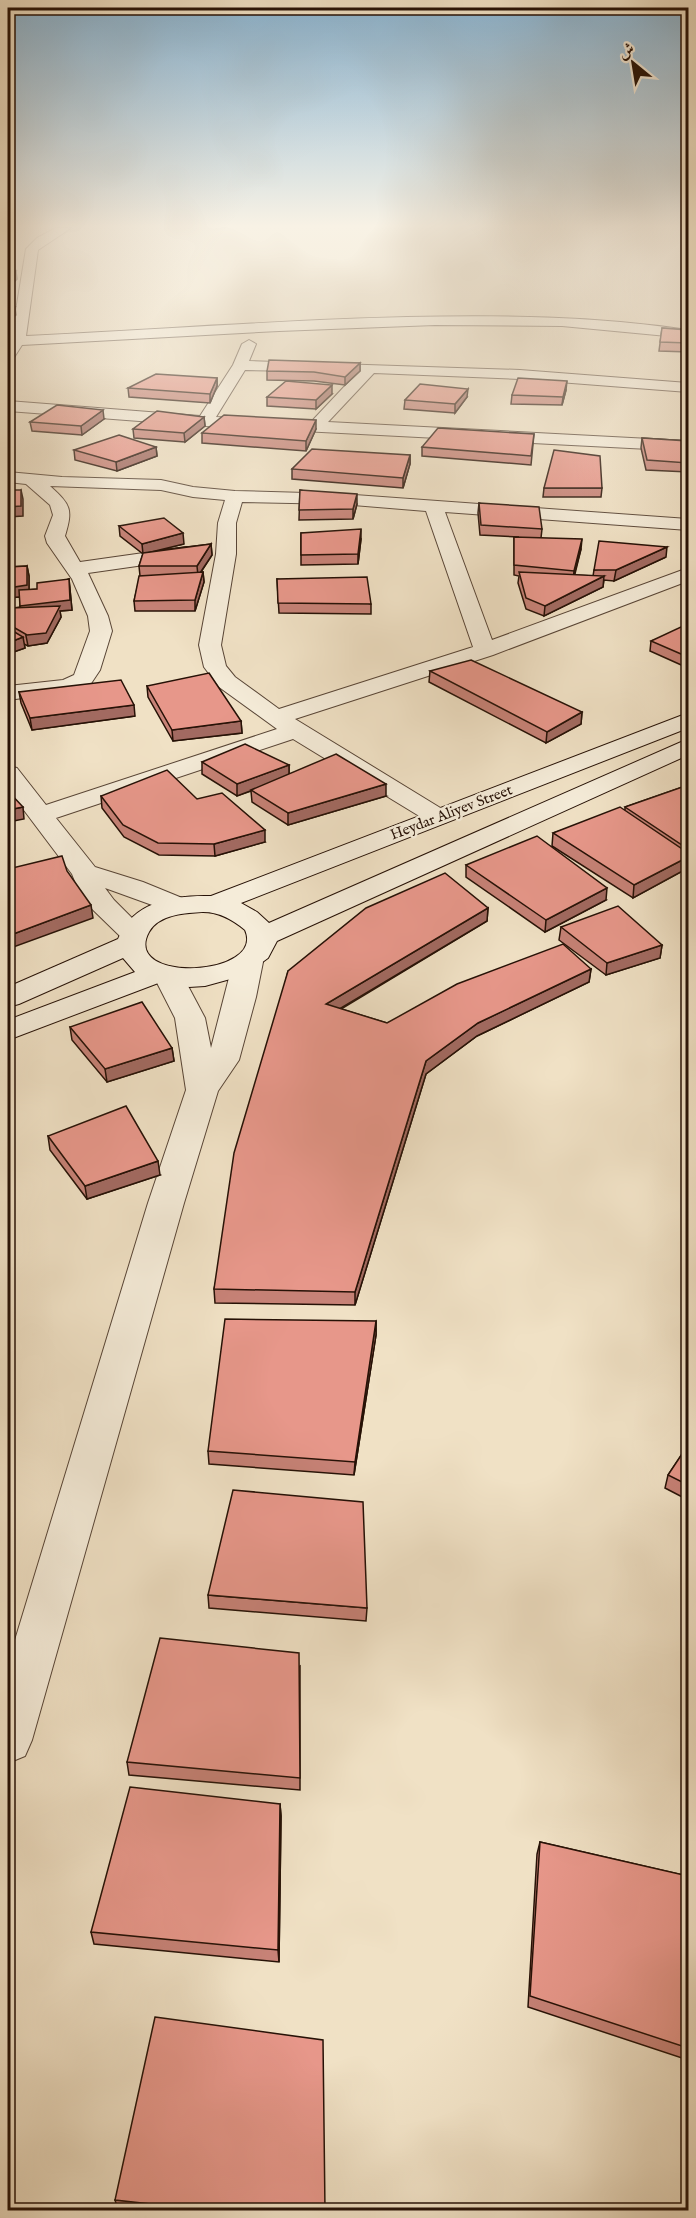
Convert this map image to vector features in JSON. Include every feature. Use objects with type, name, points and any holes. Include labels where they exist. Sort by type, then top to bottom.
[{"type":"street","points":[[8,356],[18,341],[19,332]]},
{"type":"street","points":[[18,341],[191,332]]},
{"type":"street","points":[[205,421],[240,365],[254,332]]},
{"type":"street","points":[[668,332],[688,334]]},
{"type":"street","points":[[240,365],[565,376],[688,387]]},
{"type":"street","points":[[315,427],[370,368]]},
{"type":"street","points":[[8,406],[205,421],[688,446]]},
{"type":"street","points":[[8,423],[26,408]]},
{"type":"street","points":[[8,477],[161,485],[194,492],[235,496],[320,498],[688,524]]},
{"type":"street","points":[[8,693],[68,686],[82,680],[89,670],[101,631],[91,598],[57,543],[55,536],[62,514],[58,503],[31,479]]},
{"type":"street","points":[[235,496],[227,523],[226,548],[210,645],[215,667],[227,682],[286,724],[438,817]]},
{"type":"street","points":[[434,507],[485,650]]},
{"type":"street","points":[[75,569],[226,548]]},
{"type":"street","points":[[40,815],[688,574]]},
{"type":"street","name":"Heydar Aliyev Street","points":[[214,904],[688,720]]},
{"type":"street","name":"Heydar Aliyev Street","points":[[254,949],[688,746]]},
{"type":"street","points":[[8,774],[78,864],[90,890],[132,938],[137,959],[163,974],[189,978],[211,976],[231,970],[254,949]]},
{"type":"street","points":[[44,865],[78,864],[177,906]]},
{"type":"street","points":[[8,998],[132,938],[146,919],[177,906],[214,904],[230,907],[248,916],[259,928],[223,1060],[202,1090],[162,1215],[8,1740]]},
{"type":"street","points":[[8,1031],[163,974]]},
{"type":"street","points":[[163,974],[190,1018],[202,1090]]},
{"type":"building","points":[[661,332],[688,332],[688,343],[660,342]]},
{"type":"building","points":[[269,360],[360,363],[345,377],[314,372],[267,371]]},
{"type":"building","points":[[156,374],[217,378],[210,394],[128,388]]},
{"type":"building","points":[[518,378],[567,381],[563,397],[512,395]]},
{"type":"building","points":[[286,381],[332,385],[316,400],[267,397]]},
{"type":"building","points":[[420,384],[468,389],[455,404],[405,400]]},
{"type":"building","points":[[57,405],[103,410],[81,426],[30,422]]},
{"type":"building","points":[[157,411],[204,417],[184,433],[133,429]]},
{"type":"building","points":[[224,415],[316,420],[306,441],[202,433]]},
{"type":"building","points":[[438,428],[534,434],[531,456],[422,447]]},
{"type":"building","points":[[119,435],[156,447],[116,462],[74,450]]},
{"type":"building","points":[[642,438],[688,441],[688,463],[647,460]]},
{"type":"building","points":[[312,449],[410,455],[403,478],[292,469]]},
{"type":"building","points":[[554,450],[600,456],[602,488],[544,488]]},
{"type":"building","points":[[8,490],[21,490],[21,506],[8,507]]},
{"type":"building","points":[[300,490],[357,494],[353,509],[299,510]]},
{"type":"building","points":[[479,503],[539,507],[542,529],[481,525]]},
{"type":"building","points":[[164,518],[183,533],[142,544],[119,526]]},
{"type":"building","points":[[361,529],[358,554],[301,555],[301,533]]},
{"type":"building","points":[[514,537],[582,539],[574,571],[514,565]]},
{"type":"building","points":[[599,541],[667,547],[616,570],[594,570]]},
{"type":"building","points":[[211,544],[197,566],[139,566],[143,553]]},
{"type":"building","points":[[27,566],[27,585],[8,588],[8,567]]},
{"type":"building","points":[[203,572],[195,600],[134,601],[139,576]]},
{"type":"building","points":[[519,572],[604,576],[545,606],[526,598]]},
{"type":"building","points":[[367,577],[371,604],[278,603],[277,579]]},
{"type":"building","points":[[69,579],[70,600],[20,606],[19,590],[37,589],[37,583]]},
{"type":"building","points":[[60,606],[46,633],[27,635],[8,624],[8,609]]},
{"type":"building","points":[[683,626],[688,628],[688,657],[651,641]]},
{"type":"building","points":[[8,628],[23,637],[8,643]]},
{"type":"building","points":[[471,660],[582,712],[547,732],[430,671]]},
{"type":"building","points":[[209,673],[241,721],[172,730],[147,686]]},
{"type":"building","points":[[121,680],[134,705],[30,718],[19,692]]},
{"type":"building","points":[[245,744],[289,765],[237,784],[202,762]]},
{"type":"building","points":[[336,754],[386,784],[288,813],[251,790]]},
{"type":"building","points":[[167,770],[197,799],[222,793],[265,830],[214,844],[158,843],[123,825],[101,796]]},
{"type":"building","points":[[688,785],[688,849],[625,807]]},
{"type":"building","points":[[8,791],[23,807],[8,810]]},
{"type":"building","points":[[620,807],[688,853],[688,857],[634,885],[553,833]]},
{"type":"building","points":[[537,836],[607,888],[546,920],[466,865]]},
{"type":"building","points":[[62,856],[67,871],[91,905],[8,936],[8,869]]},
{"type":"building","points":[[445,873],[488,908],[326,1004],[387,1023],[457,984],[563,944],[591,969],[478,1023],[426,1061],[355,1292],[214,1289],[234,1153],[288,971],[366,908]]},
{"type":"building","points":[[618,906],[662,945],[607,963],[561,927]]},
{"type":"building","points":[[142,1002],[172,1048],[105,1069],[70,1027]]},
{"type":"building","points":[[126,1106],[158,1161],[85,1186],[48,1136]]},
{"type":"building","points":[[225,1319],[376,1321],[355,1462],[208,1451]]},
{"type":"building","points":[[688,1445],[688,1485],[668,1475]]},
{"type":"building","points":[[233,1490],[363,1502],[367,1608],[208,1595]]},
{"type":"building","points":[[160,1638],[299,1653],[300,1778],[127,1762]]},
{"type":"building","points":[[130,1787],[280,1804],[278,1950],[91,1932]]},
{"type":"building","points":[[540,1842],[688,1876],[688,2048],[530,1996]]},
{"type":"building","points":[[155,2017],[323,2040],[325,2211],[214,2211],[115,2200]]}]
